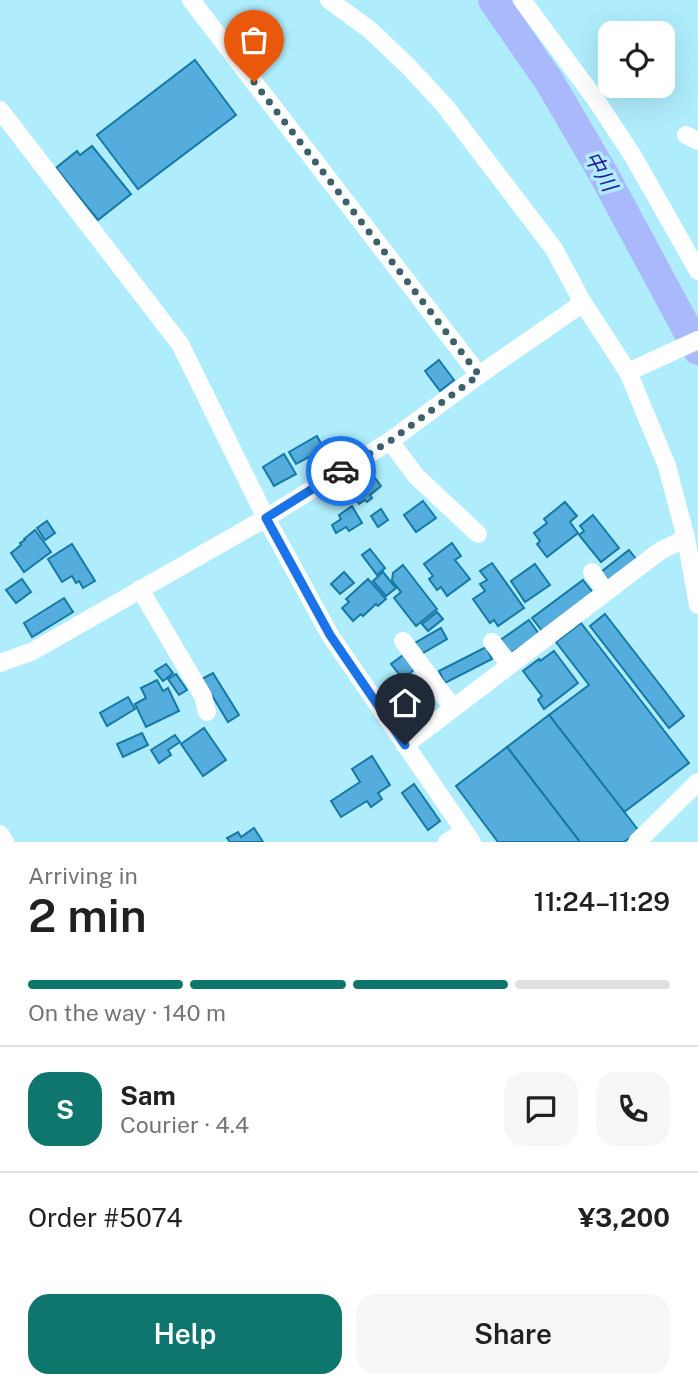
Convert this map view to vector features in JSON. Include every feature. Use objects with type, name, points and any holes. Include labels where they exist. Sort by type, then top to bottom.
[{"type":"street","points":[[191,0],[479,375]]},
{"type":"street","points":[[329,0],[370,30],[445,106],[554,249],[583,303],[628,372],[667,466],[686,538],[698,605]]},
{"type":"street","points":[[522,0],[611,122],[698,271]]},
{"type":"street","points":[[0,110],[180,344],[266,518],[330,635],[468,837],[447,842]]},
{"type":"street","points":[[0,663],[33,651],[266,518],[390,441],[583,303]]},
{"type":"street","points":[[628,372],[698,340]]},
{"type":"street","points":[[390,441],[416,476],[478,534]]},
{"type":"street","points":[[405,745],[660,551],[686,538]]},
{"type":"street","points":[[592,572],[606,592]]},
{"type":"street","points":[[140,589],[203,696],[207,712]]},
{"type":"street","points":[[402,641],[453,708]]},
{"type":"street","points":[[492,642],[510,665]]},
{"type":"street","points":[[637,842],[698,782]]},
{"type":"street","points":[[0,834],[5,842]]},
{"type":"building","points":[[195,60],[236,115],[138,189],[97,135]]},
{"type":"building","points":[[92,146],[131,194],[98,220],[56,168],[77,151],[80,155]]},
{"type":"building","points":[[439,360],[454,380],[440,391],[425,371]]},
{"type":"building","points":[[317,436],[324,449],[296,464],[289,452]]},
{"type":"building","points":[[284,454],[296,474],[274,486],[263,467]]},
{"type":"building","points":[[375,478],[381,486],[370,495],[372,498],[359,504],[352,495]]},
{"type":"building","points":[[423,501],[436,518],[416,532],[404,515]]},
{"type":"building","points":[[565,502],[577,516],[570,522],[578,533],[547,557],[537,544],[540,541],[534,533],[547,523],[544,519]]},
{"type":"building","points":[[352,506],[362,523],[349,531],[346,527],[336,533],[332,525],[341,519],[339,515]]},
{"type":"building","points":[[381,509],[388,520],[378,527],[371,516]]},
{"type":"building","points":[[593,515],[619,548],[601,562],[579,535],[584,531],[580,526]]},
{"type":"building","points":[[47,521],[55,533],[45,540],[37,528]]},
{"type":"building","points":[[35,530],[51,552],[24,572],[11,553]]},
{"type":"building","points":[[452,543],[461,556],[455,560],[470,579],[447,596],[441,587],[437,590],[429,579],[433,576],[424,564]]},
{"type":"building","points":[[72,544],[95,581],[83,588],[72,576],[62,582],[48,559]]},
{"type":"building","points":[[370,549],[385,568],[377,575],[362,555]]},
{"type":"building","points":[[629,550],[637,560],[610,582],[601,572]]},
{"type":"building","points":[[492,563],[524,608],[498,626],[494,620],[490,623],[473,599],[485,591],[480,584],[487,580],[480,571]]},
{"type":"building","points":[[535,564],[550,585],[525,602],[511,581]]},
{"type":"building","points":[[403,565],[437,609],[416,626],[394,598],[401,592],[392,581],[393,573]]},
{"type":"building","points":[[344,572],[354,583],[340,594],[331,584]]},
{"type":"building","points":[[383,572],[396,588],[386,596],[373,581]]},
{"type":"building","points":[[22,579],[31,592],[16,603],[6,590]]},
{"type":"building","points":[[368,579],[386,599],[353,621],[342,608],[349,602],[346,599]]},
{"type":"building","points":[[583,580],[594,594],[543,632],[532,618]]},
{"type":"building","points":[[64,598],[73,612],[32,637],[24,623]]},
{"type":"building","points":[[437,612],[443,619],[428,631],[422,624]]},
{"type":"building","points":[[605,614],[684,716],[669,728],[590,626]]},
{"type":"building","points":[[529,620],[539,634],[508,655],[499,641]]},
{"type":"building","points":[[581,623],[689,763],[624,812],[549,715],[589,685],[556,642]]},
{"type":"building","points":[[441,628],[447,639],[421,654],[415,643]]},
{"type":"building","points":[[486,647],[492,659],[445,683],[439,671]]},
{"type":"building","points":[[554,651],[578,683],[544,709],[538,700],[542,696],[523,671]]},
{"type":"building","points":[[403,655],[415,669],[403,679],[391,664]]},
{"type":"building","points":[[166,664],[173,673],[163,681],[155,671]]},
{"type":"building","points":[[213,673],[239,715],[228,722],[202,679]]},
{"type":"building","points":[[176,674],[187,690],[179,695],[168,679]]},
{"type":"building","points":[[157,680],[163,691],[168,688],[179,711],[146,727],[135,704],[146,698],[141,688]]},
{"type":"building","points":[[128,697],[135,709],[107,726],[100,713]]},
{"type":"building","points":[[549,715],[639,831],[624,842],[580,842],[507,747]]},
{"type":"building","points":[[204,728],[226,760],[203,776],[181,744]]},
{"type":"building","points":[[142,733],[148,745],[123,757],[117,744]]},
{"type":"building","points":[[175,735],[180,742],[168,750],[171,755],[159,763],[151,750]]},
{"type":"building","points":[[507,747],[580,842],[498,842],[456,786]]},
{"type":"building","points":[[372,756],[390,785],[378,793],[382,799],[371,807],[367,801],[341,817],[331,801],[360,782],[352,769]]},
{"type":"building","points":[[414,784],[440,821],[428,830],[402,793]]},
{"type":"building","points":[[254,828],[263,842],[230,842],[227,838],[238,832],[241,837]]},
{"type":"waterway","name":"中川","points":[[493,0],[549,81],[604,175],[698,350]]},
{"type":"way so far","points":[[254,82],[479,375],[390,441],[341,471]]},
{"type":"route","points":[[341,471],[266,518],[330,635],[405,745]]}]
